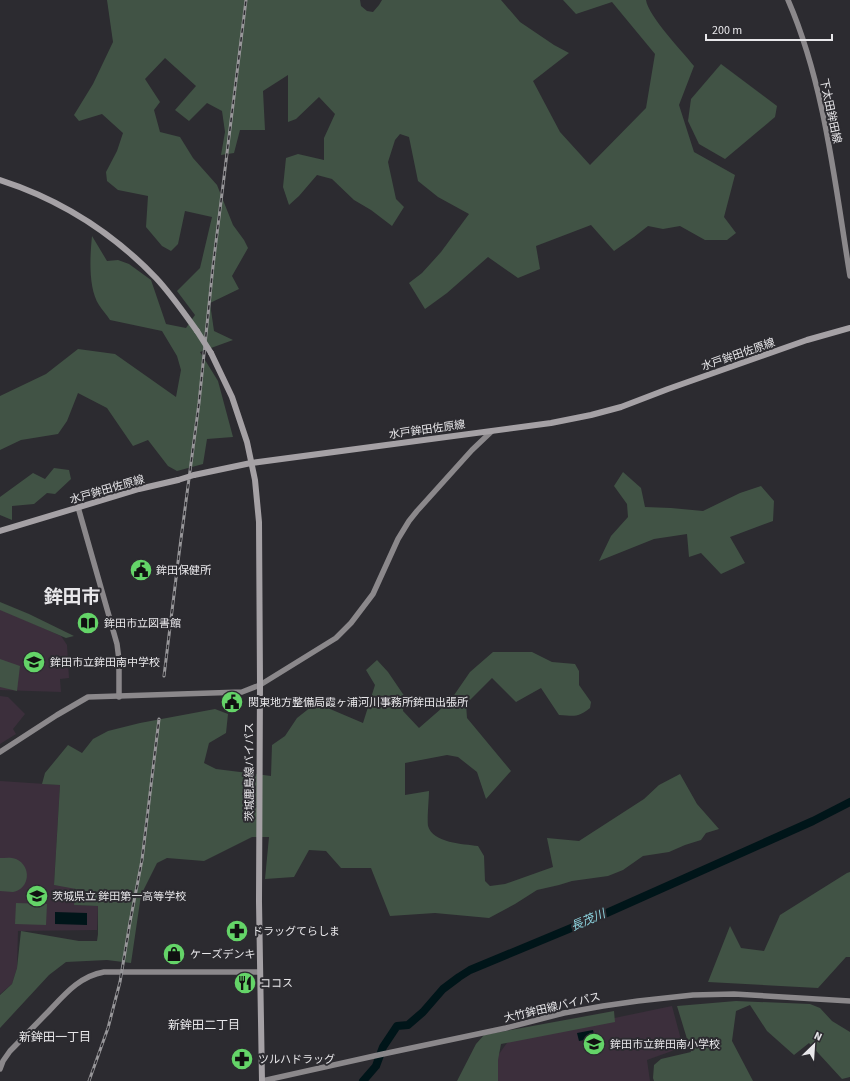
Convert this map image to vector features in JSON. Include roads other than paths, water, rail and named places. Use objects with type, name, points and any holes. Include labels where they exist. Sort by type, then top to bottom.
[{"type":"main road","name":"茨城鹿島線バイパス","points":[[0,180],[17,185],[57,203],[76,214],[114,241],[155,278],[182,310],[211,353],[225,381],[241,422],[252,463],[259,522],[260,972],[262,1081]]},
{"type":"main road","name":"水戸鉾田佐原線","points":[[0,531],[139,489],[252,463],[492,431],[591,415],[621,407],[807,340],[850,328]]},
{"type":"street","name":"下太田鉾田線","points":[[788,0],[811,66],[819,98],[832,165],[850,276]]},
{"type":"street","points":[[0,752],[88,697],[242,692],[260,685],[336,638],[351,623],[373,594],[398,539],[417,511],[472,450],[492,431]]},
{"type":"street","points":[[78,508],[117,644],[119,660],[119,697]]},
{"type":"street","points":[[0,1069],[10,1051],[70,988],[92,975],[104,972],[260,972]]},
{"type":"street","name":"大竹鉾田線バイパス","points":[[262,1081],[506,1028],[564,1013],[646,1000],[693,995],[734,994],[850,1001]]},
{"type":"waterway","name":"長茂川","points":[[363,1081],[376,1066],[383,1047],[397,1026],[408,1025],[423,1012],[443,989],[470,970],[600,916],[813,821],[850,802]]},
{"type":"railway","points":[[164,676],[199,403],[213,266],[246,0]]},
{"type":"railway","points":[[89,1081],[108,1028],[120,982],[142,860],[159,719]]},
{"type":"place","name":"鉾田保健所","points":[[141,570]]},
{"type":"place","name":"鉾田市立図書館","points":[[88,623]]},
{"type":"place","name":"鉾田市立鉾田南中学校","points":[[34,662]]},
{"type":"place","name":"関東地方整備局霞ヶ浦河川事務所鉾田出張所","points":[[232,702]]},
{"type":"place","name":"茨城県立 鉾田第一高等学校","points":[[37,896]]},
{"type":"place","name":"ドラッグてらしま","points":[[237,931]]},
{"type":"place","name":"ケーズデンキ","points":[[174,954]]},
{"type":"place","name":"ココス","points":[[245,983]]},
{"type":"place","name":"鉾田市立鉾田南小学校","points":[[594,1044]]},
{"type":"place","name":"ツルハドラッグ","points":[[242,1059]]},
{"type":"district","name":"鉾田市","points":[[72,596]]},
{"type":"district","name":"新鉾田二丁目","points":[[204,1025]]},
{"type":"district","name":"新鉾田一丁目","points":[[55,1037]]}]
